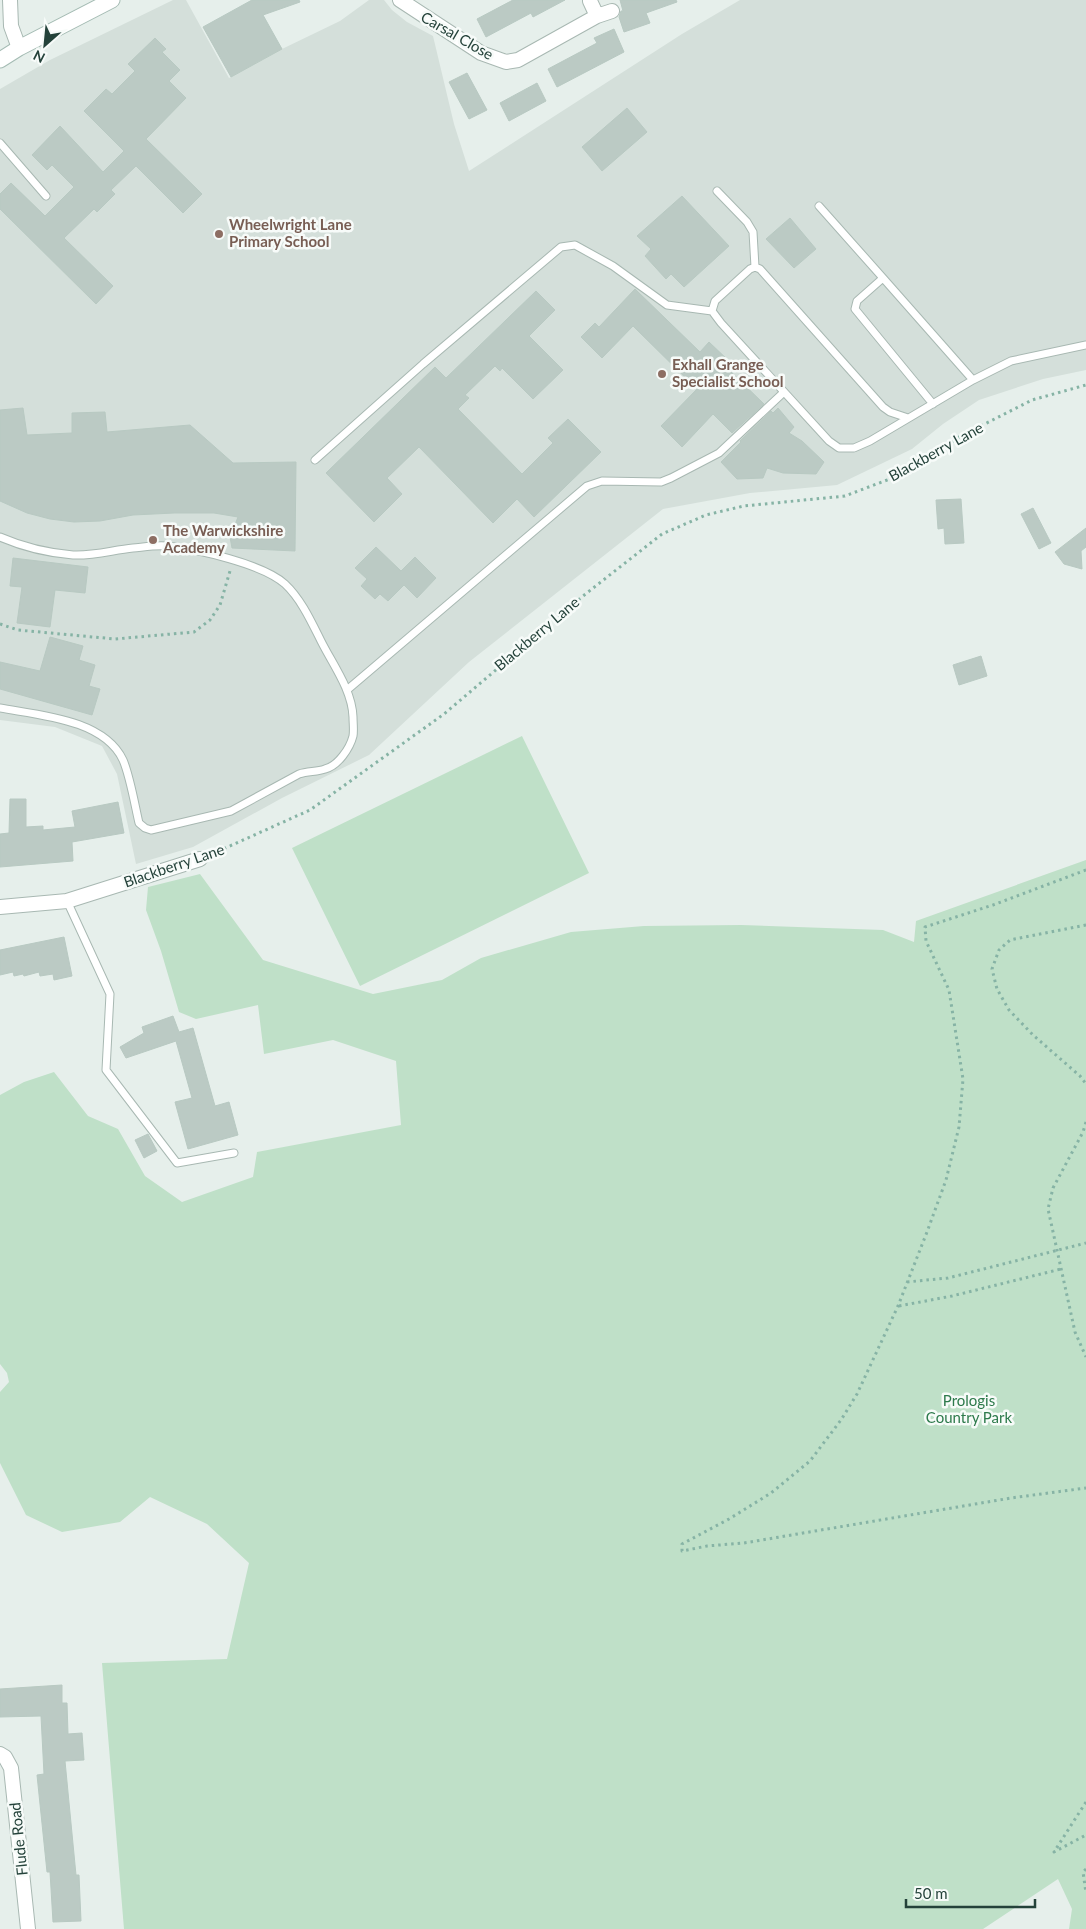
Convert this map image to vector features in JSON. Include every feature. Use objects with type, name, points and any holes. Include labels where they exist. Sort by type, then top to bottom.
[{"type":"street","points":[[10,0],[11,26],[20,48]]},
{"type":"street","points":[[0,60],[112,0]]},
{"type":"street","name":"Carsal Close","points":[[400,0],[481,53],[506,62],[518,60],[597,16],[612,11]]},
{"type":"street","points":[[590,1],[597,16]]},
{"type":"street","name":"Blackberry Lane","points":[[0,907],[66,900],[200,859]]},
{"type":"street","name":"Flude Road","points":[[0,1754],[5,1757],[11,1768],[28,1929]]},
{"type":"lane","points":[[0,143],[46,196]]},
{"type":"lane","points":[[717,191],[747,222],[753,232],[755,268]]},
{"type":"lane","points":[[819,206],[973,380]]},
{"type":"lane","points":[[315,460],[422,364],[561,248],[575,245],[613,266],[666,304],[712,311],[828,441],[839,448],[854,448],[870,441],[973,380],[1011,361],[1086,345]]},
{"type":"lane","points":[[712,311],[715,301],[750,269],[755,268],[764,272],[883,407],[890,412],[908,418]]},
{"type":"lane","points":[[883,278],[857,301],[855,309],[933,404]]},
{"type":"lane","points":[[347,690],[587,486],[602,481],[660,482],[670,478],[718,453],[784,392]]},
{"type":"lane","points":[[0,537],[18,545],[73,555],[89,555],[132,548],[166,546],[233,561],[265,571],[284,583],[299,601],[347,690],[352,707],[353,735],[341,757],[333,766],[324,770],[299,774],[231,811],[151,830],[139,824],[123,760],[113,745],[83,726],[59,718],[0,708]]},
{"type":"lane","points":[[66,900],[110,994],[106,1070],[177,1163],[234,1153]]},
{"type":"path","name":"Blackberry Lane","points":[[200,859],[310,810],[444,714],[568,609],[662,534],[706,515],[744,506],[845,496],[903,474],[959,437],[1032,400],[1086,385]]},
{"type":"path","points":[[0,624],[18,630],[115,639],[194,632],[210,620],[220,605],[233,561]]},
{"type":"path","points":[[1086,870],[993,905],[925,927],[926,941],[949,990],[963,1079],[959,1127],[946,1180],[898,1306],[857,1394],[841,1420],[810,1462],[771,1493],[729,1519],[682,1544],[682,1551],[707,1546],[753,1542],[1086,1488]]},
{"type":"path","points":[[1086,925],[1010,940],[999,950],[992,969],[997,989],[1009,1010],[1033,1035],[1080,1076],[1086,1084]]},
{"type":"path","points":[[1086,1122],[1083,1132],[1053,1188],[1048,1209],[1075,1332],[1086,1357]]},
{"type":"path","points":[[907,1282],[948,1278],[1086,1243]]},
{"type":"path","points":[[898,1306],[952,1296],[1062,1269]]},
{"type":"path","points":[[1086,1802],[1054,1852],[1086,1834]]},
{"type":"path","points":[[1086,1869],[1083,1872],[1086,1893]]},
{"type":"shaded area","points":[[173,0],[186,0],[229,78],[282,49],[340,21],[369,0],[384,0],[392,10],[407,22],[433,36],[454,124],[469,171],[682,34],[740,0],[1086,0],[1086,370],[1043,379],[979,400],[943,424],[912,449],[837,485],[750,493],[663,509],[469,662],[369,755],[282,798],[193,847],[136,864],[117,774],[102,746],[55,727],[0,720],[0,89],[50,60]]},
{"type":"green space","points":[[522,736],[589,873],[360,986],[292,848]]},
{"type":"green space","name":"Prologis Country Park","points":[[1086,860],[1086,1929],[1069,1929],[1072,1909],[1058,1879],[983,1929],[124,1929],[102,1663],[227,1659],[249,1563],[207,1524],[150,1497],[120,1522],[62,1532],[26,1515],[0,1463],[0,1392],[9,1382],[7,1373],[0,1364],[0,1095],[24,1082],[54,1072],[88,1116],[118,1129],[145,1176],[182,1202],[253,1177],[257,1152],[401,1125],[396,1061],[333,1040],[264,1054],[258,1005],[196,1019],[179,1012],[161,951],[146,910],[148,887],[200,874],[263,960],[373,994],[442,980],[481,958],[571,932],[644,926],[741,925],[883,930],[914,942],[916,921]]},
{"type":"building","points":[[252,0],[299,0],[300,2],[263,15],[282,49],[231,77],[203,27]]},
{"type":"building","points":[[513,0],[565,0],[533,17],[531,13],[486,37],[477,19]]},
{"type":"building","points":[[620,0],[676,0],[677,2],[646,13],[650,23],[624,32],[619,17],[621,11],[623,11]]},
{"type":"building","points":[[614,29],[624,52],[557,87],[548,69],[597,43],[594,38]]},
{"type":"building","name":"Wheelwright Lane Primary School","points":[[155,38],[166,49],[162,52],[180,70],[169,81],[186,98],[146,139],[202,194],[183,213],[136,166],[111,190],[115,194],[97,212],[94,209],[64,238],[113,286],[96,304],[0,209],[0,194],[11,183],[45,216],[74,187],[52,165],[47,170],[32,155],[60,126],[103,172],[124,151],[84,111],[106,89],[112,94],[135,71],[128,64]]},
{"type":"building","points":[[467,73],[487,110],[469,119],[449,82]]},
{"type":"building","points":[[537,83],[546,101],[509,121],[500,103]]},
{"type":"building","points":[[627,108],[647,132],[602,171],[582,147]]},
{"type":"building","points":[[682,196],[729,246],[684,287],[671,274],[666,279],[645,256],[651,249],[637,236]]},
{"type":"building","points":[[790,218],[816,249],[794,268],[766,239]]},
{"type":"building","points":[[635,289],[700,352],[709,342],[730,362],[726,367],[764,404],[732,433],[713,414],[682,447],[661,426],[697,389],[633,326],[602,358],[581,337],[595,323],[599,327]]},
{"type":"building","points":[[536,291],[555,310],[529,336],[563,370],[533,399],[502,368],[500,371],[495,366],[465,395],[469,398],[458,409],[522,474],[553,443],[548,438],[568,419],[601,452],[534,517],[517,499],[493,523],[419,447],[387,478],[402,494],[374,522],[326,473],[435,367],[446,378]]},
{"type":"building","points":[[23,408],[27,435],[72,433],[72,413],[105,412],[107,432],[190,425],[233,463],[296,462],[295,551],[232,548],[230,537],[238,517],[214,513],[174,513],[133,515],[100,521],[74,522],[50,519],[27,513],[0,501],[0,410]]},
{"type":"building","points":[[778,408],[794,427],[789,433],[802,441],[824,462],[816,474],[783,473],[767,468],[763,478],[737,479],[721,462],[771,411],[773,413]]},
{"type":"building","points":[[961,499],[964,543],[945,544],[944,528],[938,529],[936,500]]},
{"type":"building","points":[[1033,508],[1051,543],[1039,549],[1021,514]]},
{"type":"building","points":[[1086,528],[1086,547],[1081,551],[1082,569],[1064,564],[1055,552]]},
{"type":"building","points":[[376,547],[401,571],[415,557],[436,578],[417,598],[404,585],[388,601],[380,594],[375,599],[361,586],[367,579],[355,568]]},
{"type":"building","points":[[13,558],[88,567],[85,593],[55,590],[50,627],[17,623],[22,587],[10,586]]},
{"type":"building","points":[[50,637],[83,646],[79,660],[95,665],[89,686],[100,689],[92,715],[0,689],[0,662],[40,671]]},
{"type":"building","points":[[981,656],[987,676],[959,685],[953,665]]},
{"type":"building","points":[[10,799],[26,799],[26,827],[43,826],[43,830],[75,827],[72,811],[118,802],[124,833],[72,842],[73,861],[0,867],[0,834],[9,833]]},
{"type":"building","points":[[64,937],[72,976],[54,980],[53,974],[40,976],[39,972],[24,976],[23,974],[14,976],[13,972],[0,975],[0,950]]},
{"type":"building","points":[[173,1016],[179,1032],[193,1028],[215,1106],[229,1102],[238,1135],[188,1149],[175,1102],[192,1098],[176,1041],[126,1058],[120,1047],[144,1033],[142,1027]]},
{"type":"building","points":[[148,1134],[157,1151],[144,1158],[135,1140]]},
{"type":"building","points":[[62,1685],[62,1703],[67,1703],[68,1734],[82,1733],[84,1760],[65,1761],[76,1875],[79,1875],[81,1921],[53,1922],[50,1872],[47,1872],[37,1775],[44,1774],[41,1716],[0,1717],[0,1689]]},
{"type":"place","name":"Wheelwright Lane Primary School","points":[[219,234]]},
{"type":"place","name":"Exhall Grange Specialist School","points":[[662,374]]},
{"type":"place","name":"The Warwickshire Academy","points":[[153,540]]}]
